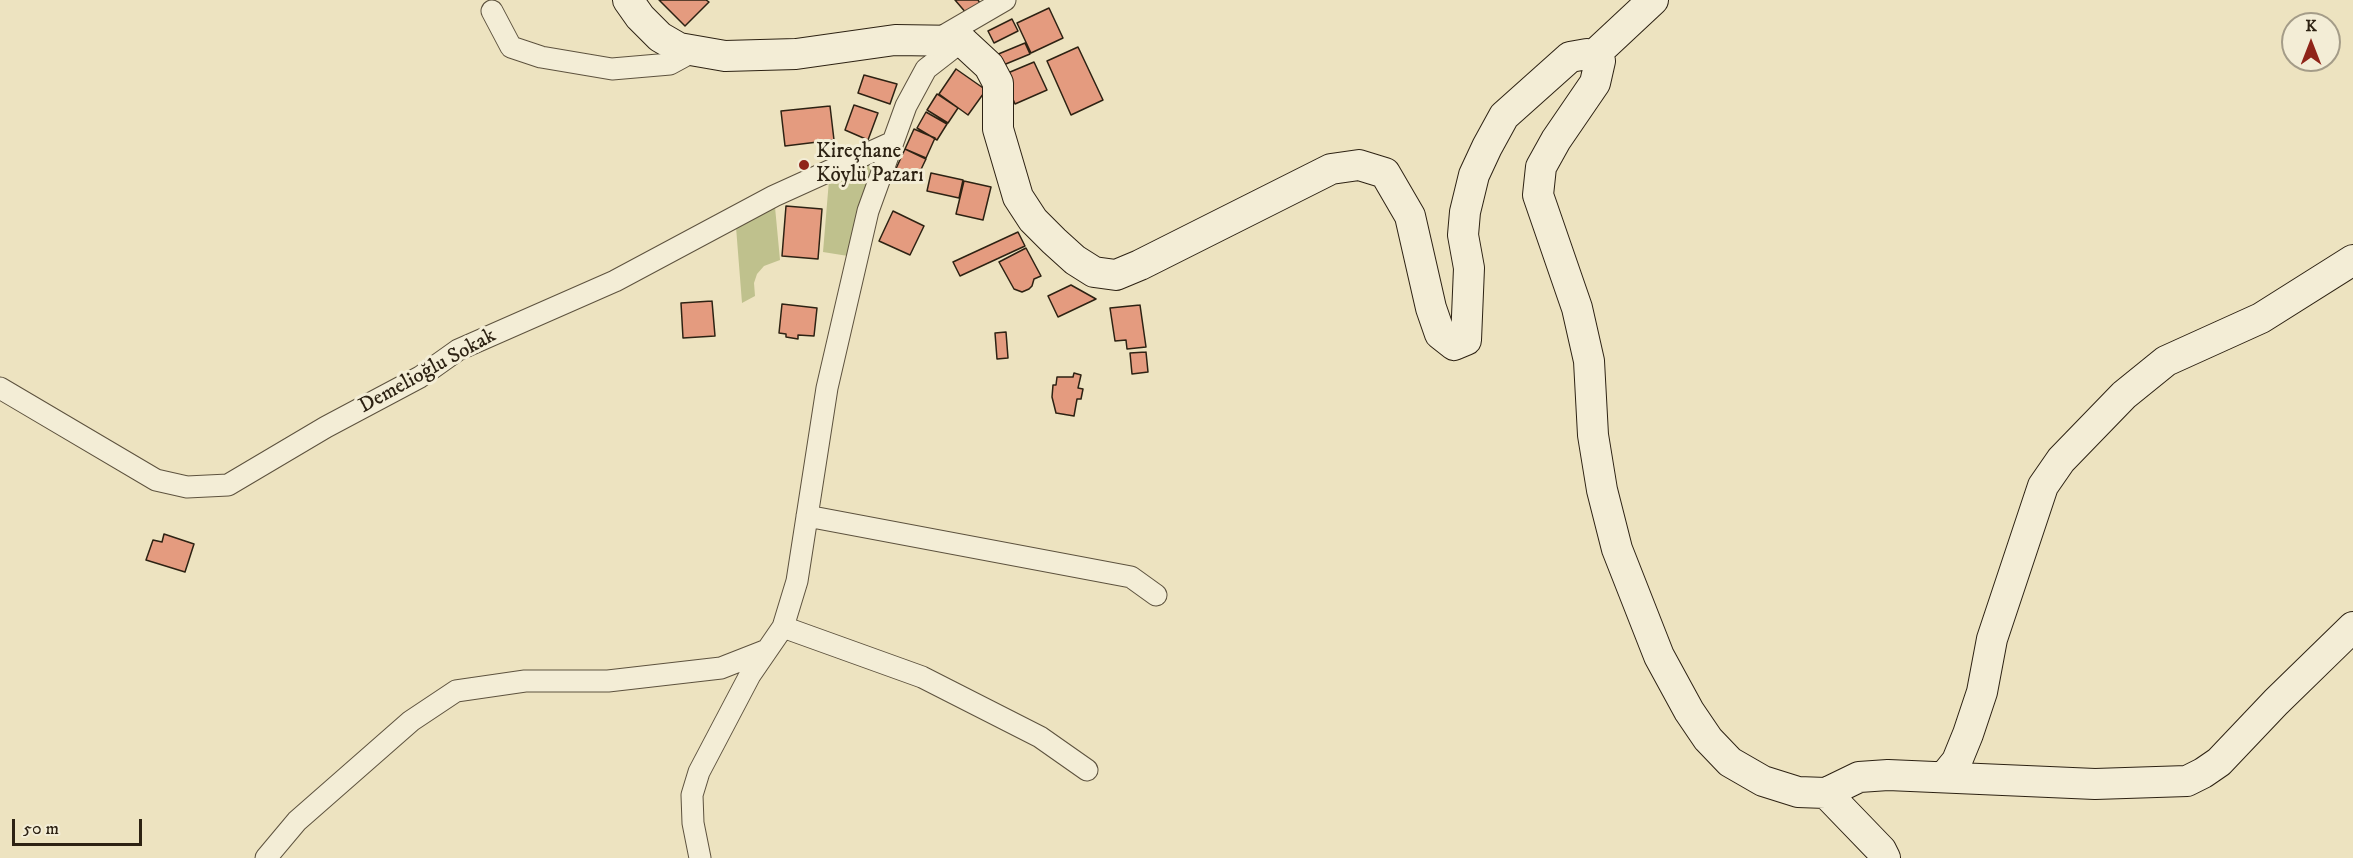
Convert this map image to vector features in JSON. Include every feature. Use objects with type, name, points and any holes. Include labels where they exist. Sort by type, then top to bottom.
[{"type":"street","points":[[628,0],[640,17],[660,37],[679,48],[725,56],[796,54],[895,40],[949,41],[989,66],[998,83],[998,129],[1018,197],[1034,220],[1074,260],[1094,272],[1116,275],[1140,265],[1331,169],[1359,165],[1385,173],[1410,216],[1431,308],[1440,334],[1454,345],[1466,340],[1469,268],[1463,235],[1465,212],[1474,175],[1486,147],[1504,116],[1570,57],[1587,54],[1600,61],[1595,83],[1556,140],[1541,167],[1538,195],[1577,308],[1589,361],[1593,435],[1600,479],[1617,549],[1659,656],[1689,711],[1708,739],[1730,762],[1763,781],[1798,792],[1826,793],[1859,777],[1888,775],[2095,784],[2187,781],[2220,762],[2276,702],[2353,627]]},
{"type":"street","points":[[700,858],[693,823],[692,795],[699,772],[750,675],[783,627],[797,581],[830,376],[868,211],[906,106],[926,69],[949,41],[1005,0]]},
{"type":"street","points":[[1593,57],[1653,0]]},
{"type":"street","points":[[492,11],[511,47],[541,57],[612,69],[670,64],[694,51]]},
{"type":"street","name":"Demelioğlu Sokak","points":[[0,388],[156,480],[187,487],[228,485],[326,427],[420,377],[458,350],[615,281],[774,196],[893,142]]},
{"type":"street","points":[[1944,777],[1957,761],[1968,734],[1982,692],[1992,639],[2043,486],[2061,460],[2124,395],[2166,361],[2261,318],[2353,260]]},
{"type":"street","points":[[807,516],[1131,577],[1155,595]]},
{"type":"street","points":[[783,627],[922,677],[1040,737],[1087,770]]},
{"type":"street","points":[[266,858],[297,820],[411,721],[456,691],[525,681],[608,681],[721,668],[767,650]]},
{"type":"street","points":[[1826,793],[1881,850],[1885,858]]},
{"type":"green space","points":[[882,156],[848,256],[823,252],[829,180]]},
{"type":"green space","points":[[775,207],[780,260],[764,266],[757,274],[754,283],[755,296],[742,303],[736,227]]},
{"type":"building","points":[[659,0],[706,0],[709,2],[685,26]]},
{"type":"building","points":[[955,0],[978,0],[980,3],[967,14]]},
{"type":"building","points":[[1049,8],[1063,38],[1031,53],[1017,23]]},
{"type":"building","points":[[1012,19],[1018,31],[994,43],[988,31]]},
{"type":"building","points":[[1025,43],[1030,54],[1001,66],[996,55]]},
{"type":"building","points":[[1078,47],[1103,100],[1071,115],[1047,61]]},
{"type":"building","points":[[1034,62],[1047,90],[1015,104],[1003,75]]},
{"type":"building","points":[[956,69],[986,90],[968,115],[939,94]]},
{"type":"building","points":[[864,75],[897,84],[890,104],[858,93]]},
{"type":"building","points":[[937,94],[958,108],[948,123],[927,110]]},
{"type":"building","points":[[854,105],[878,113],[868,140],[845,130]]},
{"type":"building","points":[[830,106],[834,140],[785,146],[781,111]]},
{"type":"building","points":[[926,112],[947,124],[937,140],[917,128]]},
{"type":"building","points":[[914,129],[935,138],[926,158],[905,149]]},
{"type":"building","points":[[905,149],[926,159],[915,182],[894,173]]},
{"type":"building","points":[[931,173],[963,180],[959,198],[927,191]]},
{"type":"building","points":[[964,181],[991,187],[983,220],[956,214]]},
{"type":"building","points":[[786,206],[822,209],[818,259],[782,256]]},
{"type":"building","points":[[893,211],[924,226],[910,255],[879,241]]},
{"type":"building","points":[[1018,232],[1025,246],[960,276],[953,262]]},
{"type":"building","points":[[1026,248],[1041,276],[1034,279],[1029,289],[1022,292],[1014,289],[999,262]]},
{"type":"building","points":[[1071,285],[1096,299],[1058,317],[1048,296]]},
{"type":"building","points":[[712,301],[715,336],[683,338],[681,303]]},
{"type":"building","points":[[782,304],[817,308],[814,336],[798,335],[798,339],[779,333]]},
{"type":"building","points":[[1140,305],[1146,347],[1127,349],[1126,340],[1115,341],[1110,308]]},
{"type":"building","points":[[1006,332],[1008,358],[997,359],[995,333]]},
{"type":"building","points":[[1146,352],[1148,372],[1132,374],[1130,353]]},
{"type":"building","points":[[1074,373],[1081,375],[1078,388],[1083,389],[1081,399],[1077,399],[1074,416],[1056,413],[1052,397],[1053,385],[1056,385],[1057,377],[1073,377]]},
{"type":"building","points":[[164,534],[194,544],[185,572],[146,560],[153,540],[162,542]]},
{"type":"place","name":"Kireçhane Köylü Pazarı","points":[[804,165]]}]
